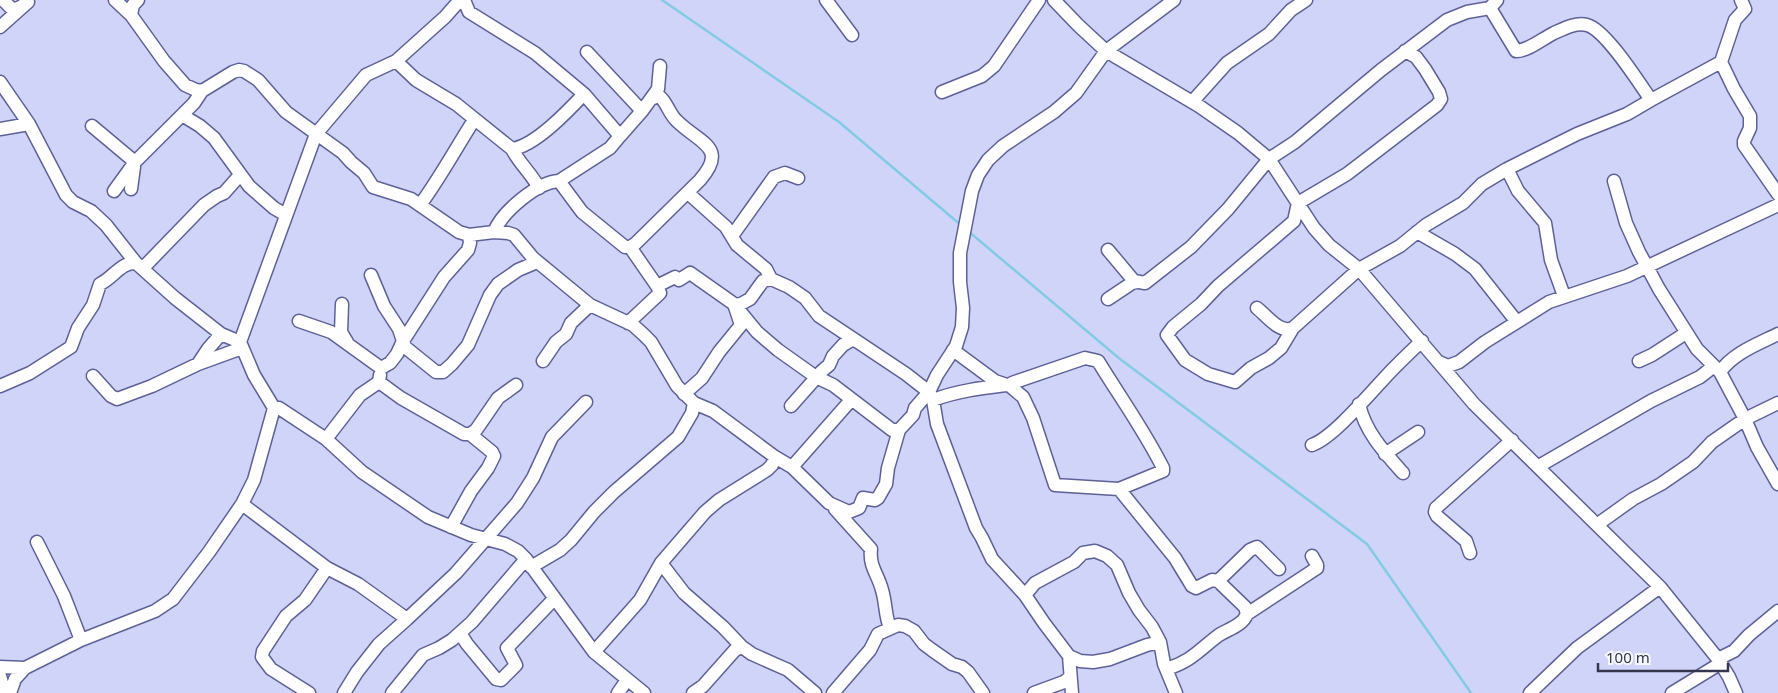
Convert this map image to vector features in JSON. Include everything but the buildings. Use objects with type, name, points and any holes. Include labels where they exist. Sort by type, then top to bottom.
[{"type":"street","points":[[3,0],[11,8],[17,9],[30,1]]},
{"type":"street","points":[[115,0],[131,15],[164,61],[185,85],[202,91]]},
{"type":"street","points":[[131,15],[134,5],[138,0]]},
{"type":"street","points":[[93,376],[111,396],[117,399],[152,386],[241,345],[316,134],[366,75],[396,61],[445,17],[460,0]]},
{"type":"street","points":[[464,0],[469,12],[535,53],[584,94],[620,136]]},
{"type":"street","points":[[826,0],[852,36]]},
{"type":"street","points":[[942,92],[982,76],[994,66],[1039,0]]},
{"type":"street","points":[[1054,0],[1072,20],[1106,51],[1192,102],[1238,133],[1269,159],[1314,228],[1329,245],[1359,269],[1474,404],[1660,587],[1720,662],[1736,693]]},
{"type":"street","points":[[1160,642],[1110,659],[1093,662],[1080,661],[1069,656],[1025,595],[992,559],[976,528],[937,424],[931,396],[937,375],[953,350],[962,327],[960,253],[972,191],[978,175],[988,160],[1003,146],[1054,112],[1076,93],[1106,51],[1174,0]]},
{"type":"street","points":[[1192,102],[1227,63],[1269,34],[1291,10],[1306,0]]},
{"type":"street","points":[[1405,50],[1416,57],[1440,92],[1441,99],[1437,105],[1347,174],[1298,203],[1294,221],[1173,327],[1168,335],[1185,360],[1208,374],[1235,382],[1251,368],[1281,348],[1293,328],[1359,269],[1400,246],[1426,225],[1462,203],[1482,184],[1507,169],[1577,134],[1627,114],[1721,62],[1735,20],[1744,11],[1745,6],[1741,0]]},
{"type":"street","points":[[0,27],[30,1]]},
{"type":"street","points":[[1108,250],[1125,272],[1137,282],[1145,284],[1191,247],[1228,209],[1269,159],[1295,142],[1405,50],[1447,20],[1493,4],[1516,51],[1522,51],[1565,28],[1579,24],[1588,25],[1618,53],[1652,100]]},
{"type":"street","points":[[587,52],[642,111]]},
{"type":"street","points":[[396,61],[416,80],[446,97],[474,120],[491,130],[512,149],[516,158],[534,178],[538,188]]},
{"type":"street","points":[[1721,62],[1750,116],[1750,128],[1744,145],[1778,194]]},
{"type":"street","points":[[494,232],[497,225],[512,208],[538,188],[559,181],[610,148],[658,89],[660,66]]},
{"type":"street","points":[[114,191],[135,162],[194,104],[202,91],[233,72],[244,71],[258,80],[286,112],[343,153],[364,173],[373,187],[411,199],[459,232],[469,235],[494,232],[514,235],[537,262],[590,305],[633,325],[651,342],[677,386],[689,398],[713,411],[775,457],[792,467],[852,525],[872,549],[870,560],[882,589],[886,620],[890,628]]},
{"type":"street","points":[[0,82],[28,124],[66,195],[73,202],[91,211],[106,225],[140,266],[175,298],[222,334],[241,345],[254,375],[274,408],[254,480],[242,504],[209,552],[173,599],[165,606],[81,640],[24,668],[15,679],[10,693]]},
{"type":"street","points":[[512,149],[516,149],[533,139],[561,118],[584,94]]},
{"type":"street","points":[[559,181],[582,212],[625,247],[635,244],[710,170],[713,159],[712,153],[697,136],[675,120],[664,99],[659,96],[651,99]]},
{"type":"street","points":[[182,114],[214,138],[249,186],[274,208],[286,215]]},
{"type":"street","points":[[420,205],[474,120]]},
{"type":"street","points":[[0,129],[28,124]]},
{"type":"street","points":[[92,126],[135,162]]},
{"type":"street","points":[[131,189],[135,162]]},
{"type":"street","points":[[1507,169],[1518,191],[1545,223],[1551,260],[1564,296]]},
{"type":"street","points":[[732,236],[774,177],[785,173],[798,178]]},
{"type":"street","points":[[140,266],[204,205],[224,193],[240,175]]},
{"type":"street","points":[[1614,181],[1626,223],[1659,289],[1697,349],[1717,369],[1778,484]]},
{"type":"street","points":[[688,192],[726,227],[737,245],[766,269],[771,279]]},
{"type":"street","points":[[1439,362],[1448,366],[1459,362],[1485,342],[1548,302],[1627,276],[1778,205]]},
{"type":"street","points":[[1417,232],[1455,254],[1475,269],[1517,322]]},
{"type":"street","points":[[326,439],[360,395],[378,382],[381,368],[390,363],[397,354],[403,341],[444,277],[468,250],[470,243],[469,235]]},
{"type":"street","points":[[628,323],[660,293],[658,286],[630,247]]},
{"type":"street","points":[[371,275],[384,306],[399,329],[405,347],[436,372],[443,372],[468,345],[490,295],[498,284],[518,270],[537,262]]},
{"type":"street","points":[[0,386],[30,373],[71,347],[78,328],[93,306],[100,284],[109,279],[125,264],[140,266]]},
{"type":"street","points":[[658,286],[675,277],[679,280],[690,273],[734,304],[756,332],[778,350],[816,377],[834,385],[892,430],[899,430]]},
{"type":"street","points":[[734,304],[739,305],[750,299],[763,281],[771,279],[789,287],[805,298],[819,316],[906,374],[931,396]]},
{"type":"street","points":[[1108,299],[1132,283],[1137,282]]},
{"type":"street","points":[[342,304],[341,332],[349,344]]},
{"type":"street","points":[[392,693],[423,656],[439,648],[460,633],[528,563],[565,545],[614,492],[678,437],[692,413],[689,398],[719,352],[741,325],[734,304]]},
{"type":"street","points":[[543,361],[556,342],[566,334],[571,323],[590,305]]},
{"type":"street","points":[[1257,308],[1282,329],[1289,330],[1293,328]]},
{"type":"street","points":[[299,321],[331,332],[381,368]]},
{"type":"street","points":[[1638,361],[1652,355],[1686,333]]},
{"type":"street","points":[[198,364],[208,349],[222,334]]},
{"type":"street","points":[[1539,466],[1651,401],[1717,369],[1778,334]]},
{"type":"street","points":[[791,406],[829,365],[833,356],[843,345],[853,339]]},
{"type":"street","points":[[1312,445],[1324,438],[1422,341]]},
{"type":"street","points":[[829,503],[849,512],[859,508],[863,498],[875,500],[878,498],[886,484],[888,468],[899,430],[913,415],[915,408],[931,396],[974,388],[1008,385],[1085,358],[1098,361],[1121,400],[1139,424],[1163,468],[1160,472],[1119,489],[1055,485],[1033,418],[1023,397],[1008,385],[995,381],[953,350]]},
{"type":"street","points":[[378,382],[401,398],[464,434],[470,434],[476,430],[498,398],[516,385]]},
{"type":"street","points":[[792,467],[852,400]]},
{"type":"street","points":[[344,693],[357,672],[379,644],[456,573],[517,503],[533,478],[552,437],[586,402]]},
{"type":"street","points":[[1598,524],[1633,499],[1662,484],[1685,468],[1712,442],[1745,419],[1778,403]]},
{"type":"street","points":[[1359,404],[1362,418],[1385,454],[1403,473]]},
{"type":"street","points":[[274,408],[279,408],[326,439],[362,472],[428,517],[471,535],[505,544],[518,551],[594,652],[644,693]]},
{"type":"street","points":[[1385,454],[1418,432]]},
{"type":"street","points":[[450,527],[494,456],[492,452],[470,434]]},
{"type":"street","points":[[1470,553],[1466,541],[1437,516],[1436,508],[1512,440]]},
{"type":"street","points":[[594,652],[640,600],[661,563],[705,512],[719,500],[767,470],[772,465],[775,457]]},
{"type":"street","points":[[1119,489],[1175,558],[1192,586],[1196,588],[1212,580],[1218,581],[1245,607],[1247,614]]},
{"type":"street","points":[[242,504],[327,568],[358,584],[407,619]]},
{"type":"street","points":[[37,542],[64,596],[81,640]]},
{"type":"street","points":[[1218,581],[1250,550],[1257,547],[1279,569]]},
{"type":"street","points":[[1025,595],[1035,583],[1074,562],[1083,553],[1095,551],[1107,556],[1117,566],[1129,593],[1139,610],[1152,626],[1160,642],[1166,669],[1176,693]]},
{"type":"street","points":[[1166,669],[1199,653],[1221,634],[1243,621],[1247,614],[1317,568],[1312,556]]},
{"type":"street","points":[[661,563],[684,593],[723,626],[742,647],[752,654],[788,670],[815,693]]},
{"type":"street","points":[[309,693],[271,669],[262,657],[263,651],[286,616],[305,600],[327,568]]},
{"type":"street","points":[[1530,693],[1577,648],[1660,587]]},
{"type":"street","points":[[460,633],[496,678],[501,680],[516,665],[507,648],[554,599]]},
{"type":"street","points":[[1672,693],[1720,662],[1734,651],[1748,635],[1778,611]]},
{"type":"street","points":[[833,693],[870,650],[878,634],[898,625],[905,626],[932,650],[952,664],[962,667],[968,672],[983,693]]},
{"type":"street","points":[[693,693],[703,686],[735,650],[742,647]]},
{"type":"street","points":[[1069,656],[1072,693]]},
{"type":"street","points":[[0,667],[24,668]]},
{"type":"street","points":[[0,676],[5,693]]},
{"type":"street","points":[[1034,693],[1064,682],[1070,677]]},
{"type":"street","points":[[618,693],[627,680]]},
{"type":"waterway","points":[[662,0],[839,122],[962,226]]},
{"type":"waterway","points":[[968,231],[1120,359],[1367,544],[1471,693]]}]
